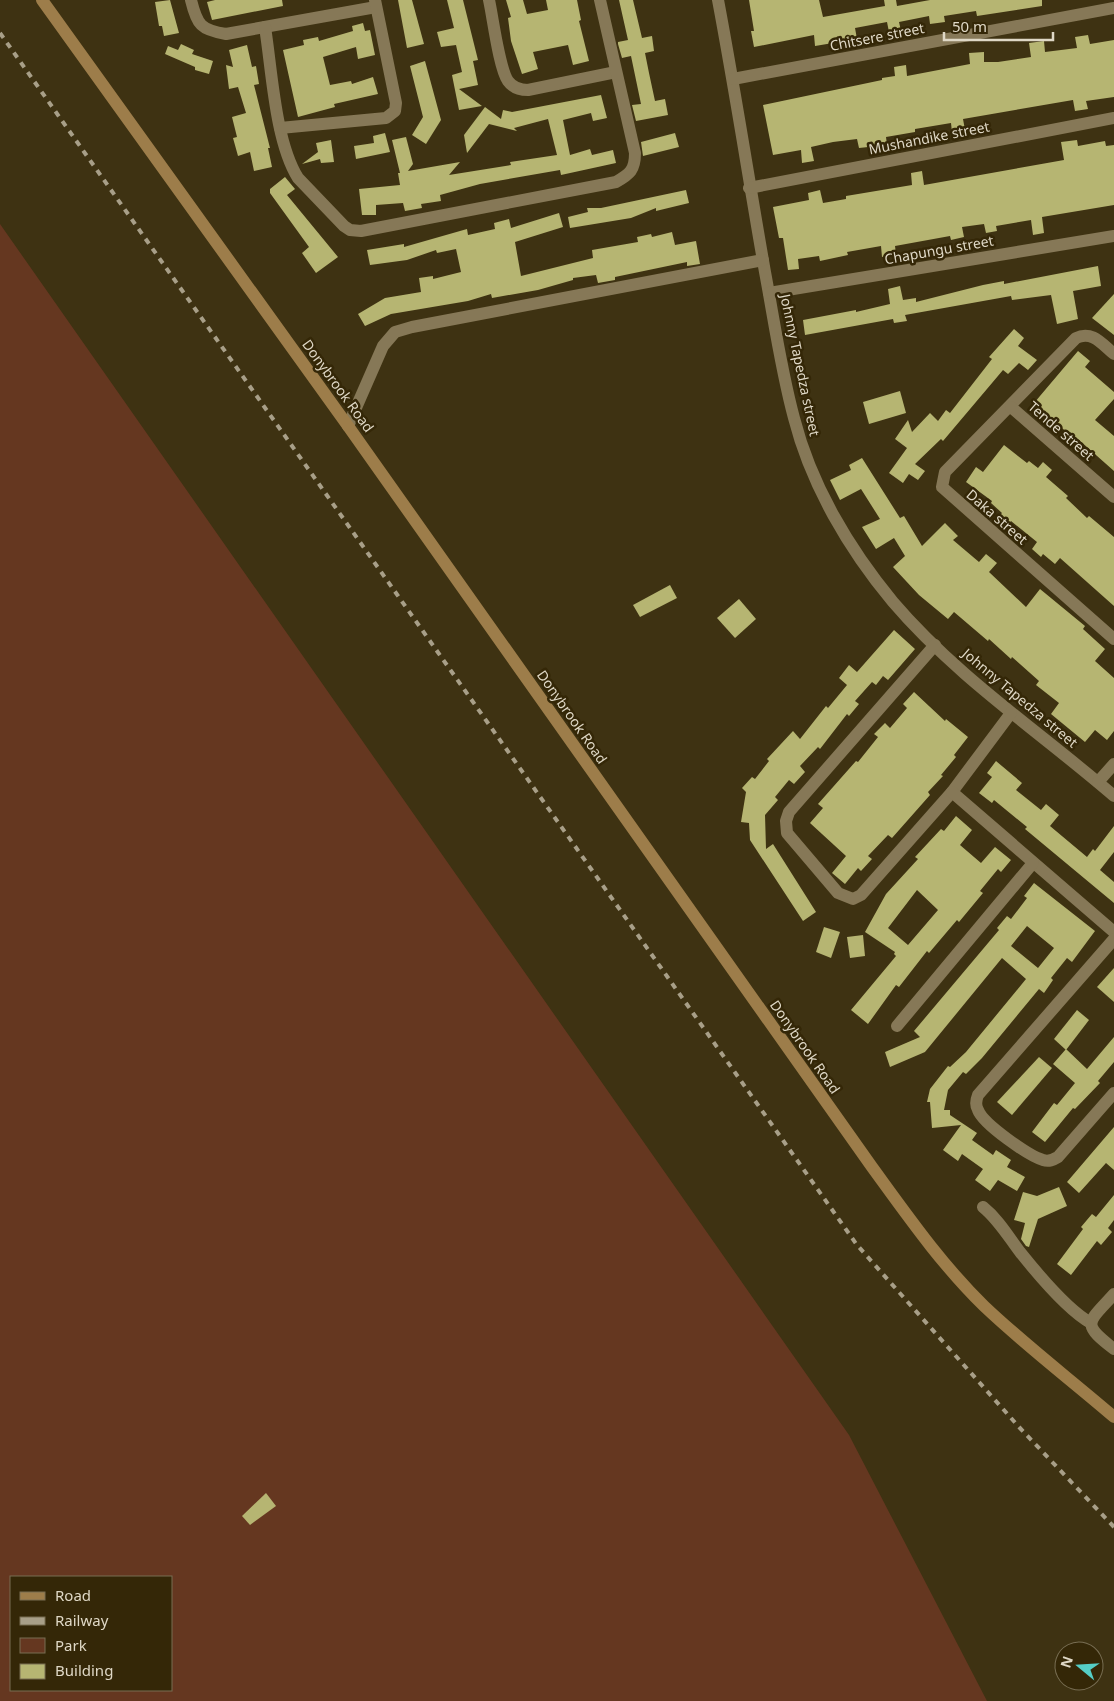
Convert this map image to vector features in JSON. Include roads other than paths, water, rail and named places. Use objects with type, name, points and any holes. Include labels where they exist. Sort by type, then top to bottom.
[{"type":"street","name":"Donybrook Road","points":[[42,0],[348,426],[860,1151],[922,1234],[945,1264],[984,1306],[1114,1417]]},
{"type":"street","points":[[191,0],[196,20],[208,31],[226,34],[376,3],[396,102],[395,111],[386,118],[280,128]]},
{"type":"street","points":[[489,0],[504,73],[513,86],[520,90],[616,72]]},
{"type":"street","points":[[265,27],[280,128],[286,155],[298,178],[344,226],[350,230],[361,231],[616,182],[631,173],[635,164],[635,153],[600,0]]},
{"type":"street","name":"Johnny Tapedza street","points":[[718,0],[733,79],[749,188],[794,419],[806,458],[826,502],[860,558],[893,602],[934,646],[1011,713],[1114,796]]},
{"type":"street","name":"Chitsere street","points":[[733,79],[1114,8]]},
{"type":"street","name":"Mushandike street","points":[[749,188],[1114,118]]},
{"type":"street","name":"Chapungu street","points":[[769,293],[1114,236]]},
{"type":"street","points":[[348,426],[383,346],[395,332],[412,326],[763,260]]},
{"type":"street","points":[[1010,407],[1076,338],[1082,335],[1093,336],[1114,354]]},
{"type":"street","name":"Tende street","points":[[1010,407],[1114,497]]},
{"type":"street","name":"Daka street","points":[[1010,407],[945,472],[942,487],[1114,639]]},
{"type":"street","points":[[934,646],[789,812],[786,827],[787,833],[838,893],[853,899],[862,896],[952,792],[1011,713]]},
{"type":"street","points":[[1098,782],[1114,764]]},
{"type":"street","points":[[952,792],[1114,932]]},
{"type":"street","points":[[897,1026],[1033,863]]},
{"type":"street","points":[[1114,939],[978,1095],[976,1101],[980,1114],[1008,1139],[1033,1156],[1045,1161],[1058,1157],[1114,1093]]},
{"type":"street","points":[[983,1207],[992,1215],[1021,1253],[1063,1299],[1091,1323],[1094,1333],[1114,1349]]},
{"type":"street","points":[[1091,1323],[1114,1294]]},
{"type":"railway","points":[[0,33],[857,1245],[1019,1427],[1114,1527]]}]
